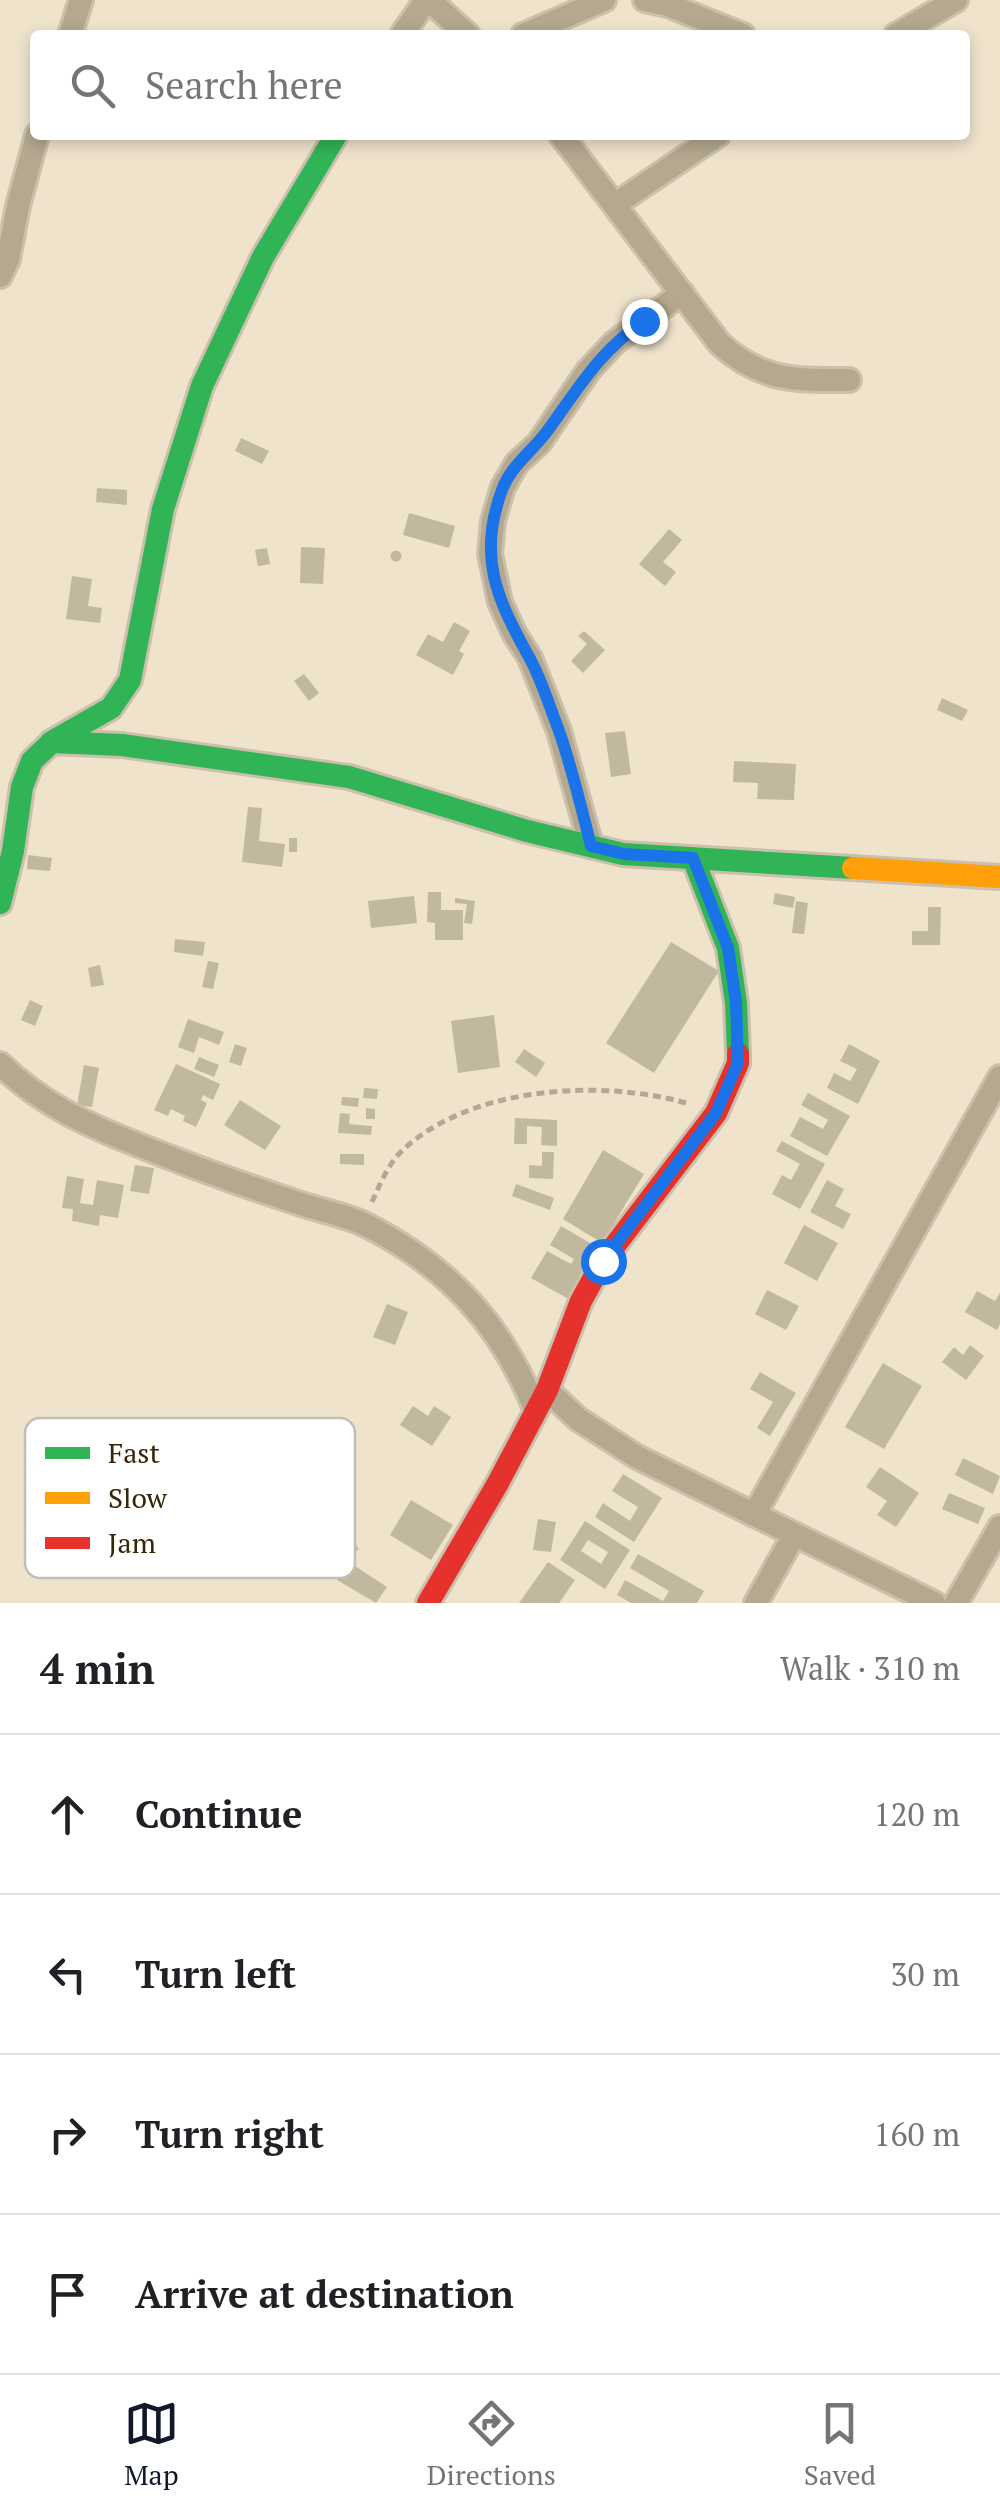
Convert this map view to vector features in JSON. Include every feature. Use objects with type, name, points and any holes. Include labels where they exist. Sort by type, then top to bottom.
[{"type":"street","points":[[72,30],[81,0]]},
{"type":"street","points":[[535,30],[604,0]]},
{"type":"street","points":[[645,0],[730,30]]},
{"type":"street","points":[[905,30],[956,0]]},
{"type":"street","points":[[406,30],[431,1],[463,30]]},
{"type":"street","points":[[0,276],[8,259],[36,140]]},
{"type":"street","points":[[0,903],[15,843],[24,779],[33,760],[51,742],[104,715],[125,692],[136,660],[156,534],[173,472],[227,326],[333,140]]},
{"type":"street","points":[[565,140],[720,344],[760,372],[790,380],[849,380]]},
{"type":"street","points":[[616,204],[711,140]]},
{"type":"street","points":[[591,846],[559,731],[530,658],[500,602],[490,554],[493,521],[502,487],[517,463],[539,443],[588,372],[614,342],[682,294]]},
{"type":"street","points":[[51,742],[122,744],[348,776],[527,831],[624,854],[1000,878]]},
{"type":"street","points":[[428,1603],[542,1400],[582,1300],[603,1261],[716,1113],[738,1063],[736,1002],[728,948],[693,858]]},
{"type":"street","points":[[0,1064],[52,1107],[96,1128],[175,1160],[363,1223],[421,1258],[454,1284],[495,1330],[522,1377],[542,1400],[637,1458],[934,1603]]},
{"type":"street","points":[[754,1515],[1000,1077]]},
{"type":"street","points":[[956,1603],[1000,1527]]},
{"type":"street","points":[[756,1603],[794,1534]]},
{"type":"path","points":[[363,1223],[382,1178],[402,1150],[454,1117],[492,1102],[592,1091],[640,1092],[716,1113]]},
{"type":"building","points":[[241,438],[269,451],[262,464],[235,451]]},
{"type":"building","points":[[97,488],[127,490],[127,505],[96,502]]},
{"type":"building","points":[[409,513],[455,526],[449,548],[403,535]]},
{"type":"building","points":[[669,529],[682,540],[663,562],[676,572],[665,586],[639,564]]},
{"type":"building","points":[[301,547],[325,548],[323,584],[300,583]]},
{"type":"building","points":[[267,548],[270,564],[258,566],[255,550]]},
{"type":"building","points":[[396,550],[402,556],[396,562],[390,556]]},
{"type":"building","points":[[72,576],[92,579],[88,606],[102,608],[100,623],[66,619]]},
{"type":"building","points":[[454,622],[470,631],[459,651],[464,654],[453,675],[416,655],[428,634],[443,642]]},
{"type":"building","points":[[584,631],[605,650],[583,673],[571,661],[587,644],[578,636]]},
{"type":"building","points":[[304,674],[319,693],[309,701],[294,681]]},
{"type":"building","points":[[942,698],[968,710],[962,721],[937,710]]},
{"type":"building","points":[[625,731],[631,774],[611,777],[605,733]]},
{"type":"building","points":[[734,761],[796,764],[794,800],[757,799],[758,783],[733,782]]},
{"type":"building","points":[[248,807],[262,808],[259,841],[285,844],[282,867],[242,862]]},
{"type":"building","points":[[289,838],[297,838],[297,852],[289,852]]},
{"type":"building","points":[[28,855],[52,858],[50,871],[27,869]]},
{"type":"building","points":[[428,892],[441,892],[441,910],[463,910],[463,940],[435,940],[435,923],[427,922]]},
{"type":"building","points":[[775,893],[795,897],[793,908],[773,904]]},
{"type":"building","points":[[414,896],[417,923],[371,928],[368,901]]},
{"type":"building","points":[[455,898],[475,901],[472,924],[464,923],[467,904],[455,903]]},
{"type":"building","points":[[796,901],[808,903],[804,934],[792,933]]},
{"type":"building","points":[[928,907],[941,907],[940,945],[912,945],[912,931],[928,931]]},
{"type":"building","points":[[175,939],[205,942],[203,956],[174,952]]},
{"type":"building","points":[[671,942],[719,971],[654,1073],[606,1043]]},
{"type":"building","points":[[208,961],[219,963],[213,989],[202,987]]},
{"type":"building","points":[[100,965],[104,985],[91,987],[88,968]]},
{"type":"building","points":[[30,1000],[43,1006],[35,1026],[21,1020]]},
{"type":"building","points":[[494,1015],[500,1067],[458,1073],[451,1021]]},
{"type":"building","points":[[188,1019],[224,1032],[219,1045],[199,1037],[194,1053],[178,1047]]},
{"type":"building","points":[[235,1044],[247,1048],[241,1066],[229,1062]]},
{"type":"building","points":[[849,1044],[880,1061],[858,1104],[827,1088],[834,1073],[850,1081],[857,1069],[840,1061]]},
{"type":"building","points":[[524,1049],[545,1063],[536,1077],[515,1062]]},
{"type":"building","points":[[199,1057],[219,1065],[214,1077],[194,1069]]},
{"type":"building","points":[[176,1064],[220,1084],[213,1100],[203,1095],[201,1100],[207,1103],[196,1127],[171,1109],[168,1116],[154,1110]]},
{"type":"building","points":[[84,1065],[99,1068],[92,1107],[77,1105]]},
{"type":"building","points":[[364,1088],[378,1089],[377,1099],[363,1098]]},
{"type":"building","points":[[808,1093],[850,1116],[827,1156],[790,1136],[800,1117],[823,1129],[828,1120],[801,1105]]},
{"type":"building","points":[[342,1097],[359,1098],[358,1107],[341,1105]]},
{"type":"building","points":[[240,1100],[281,1126],[265,1150],[224,1125]]},
{"type":"building","points":[[366,1108],[375,1109],[375,1119],[366,1119]]},
{"type":"building","points":[[340,1113],[350,1114],[349,1124],[372,1126],[371,1135],[338,1133]]},
{"type":"building","points":[[515,1118],[557,1120],[557,1146],[541,1145],[542,1127],[527,1126],[527,1144],[514,1144]]},
{"type":"building","points":[[782,1141],[825,1164],[800,1209],[772,1194],[782,1175],[791,1180],[800,1164],[776,1151]]},
{"type":"building","points":[[603,1150],[644,1174],[602,1243],[563,1219]]},
{"type":"building","points":[[542,1152],[554,1152],[553,1179],[529,1178],[529,1165],[542,1166]]},
{"type":"building","points":[[340,1154],[364,1154],[364,1165],[340,1164]]},
{"type":"building","points":[[135,1165],[154,1168],[149,1194],[130,1191]]},
{"type":"building","points":[[67,1176],[84,1179],[80,1203],[93,1205],[97,1180],[124,1185],[118,1218],[100,1215],[99,1226],[72,1221],[73,1209],[62,1208]]},
{"type":"building","points":[[827,1180],[844,1189],[835,1206],[851,1214],[843,1229],[810,1212]]},
{"type":"building","points":[[516,1184],[554,1198],[550,1210],[512,1196]]},
{"type":"building","points":[[804,1225],[838,1243],[817,1281],[784,1263]]},
{"type":"building","points":[[561,1226],[602,1250],[572,1301],[531,1278],[547,1251],[571,1264],[574,1259],[550,1245]]},
{"type":"building","points":[[767,1290],[799,1306],[786,1330],[755,1314]]},
{"type":"building","points":[[977,1291],[995,1301],[1000,1293],[997,1330],[965,1312]]},
{"type":"building","points":[[387,1304],[408,1312],[395,1345],[373,1337]]},
{"type":"building","points":[[970,1345],[984,1356],[966,1380],[942,1362],[954,1347],[963,1355]]},
{"type":"building","points":[[883,1363],[922,1386],[884,1449],[845,1427]]},
{"type":"building","points":[[760,1372],[796,1393],[770,1436],[757,1428],[773,1402],[750,1389]]},
{"type":"building","points":[[413,1406],[428,1416],[434,1406],[451,1417],[432,1446],[400,1425]]},
{"type":"building","points":[[963,1458],[1000,1476],[993,1494],[955,1475]]},
{"type":"building","points":[[880,1467],[919,1493],[896,1527],[877,1515],[887,1501],[866,1487]]},
{"type":"building","points":[[623,1474],[662,1498],[634,1542],[595,1517],[603,1503],[630,1521],[638,1507],[612,1491]]},
{"type":"building","points":[[949,1493],[985,1508],[978,1524],[942,1509]]},
{"type":"building","points":[[411,1500],[453,1525],[431,1560],[390,1535]]},
{"type":"building","points":[[538,1519],[556,1522],[551,1552],[533,1550]]},
{"type":"building","points":[[585,1521],[630,1550],[605,1589],[560,1560]],"holes":[[[588,1540],[608,1552],[601,1564],[581,1551]]]},
{"type":"building","points":[[638,1554],[704,1591],[697,1603],[631,1603],[617,1595],[625,1580],[663,1601],[669,1591],[630,1568]]},
{"type":"building","points":[[548,1562],[575,1580],[559,1603],[519,1603]]},
{"type":"building","points":[[355,1566],[387,1587],[376,1603],[337,1580],[355,1578]]},
{"type":"traffic: fast","points":[[0,903],[13,851],[22,787],[32,761],[53,741],[111,708],[130,680],[163,509],[202,386],[263,257],[333,140]]},
{"type":"traffic: fast","points":[[51,742],[122,745],[349,777],[527,831],[623,854],[853,868]]},
{"type":"traffic: fast","points":[[693,858],[728,948],[738,1054]]},
{"type":"traffic: slow","points":[[853,868],[1000,877]]},
{"type":"traffic: jam","points":[[428,1603],[547,1390],[581,1301],[603,1261],[716,1113],[738,1063],[738,1054]]},
{"type":"route","points":[[603,1261],[716,1113],[738,1063],[736,1002],[728,948],[693,858],[624,854],[591,846],[559,731],[530,658],[500,602],[490,554],[502,487],[517,463],[539,443],[614,342],[644,321]]}]
